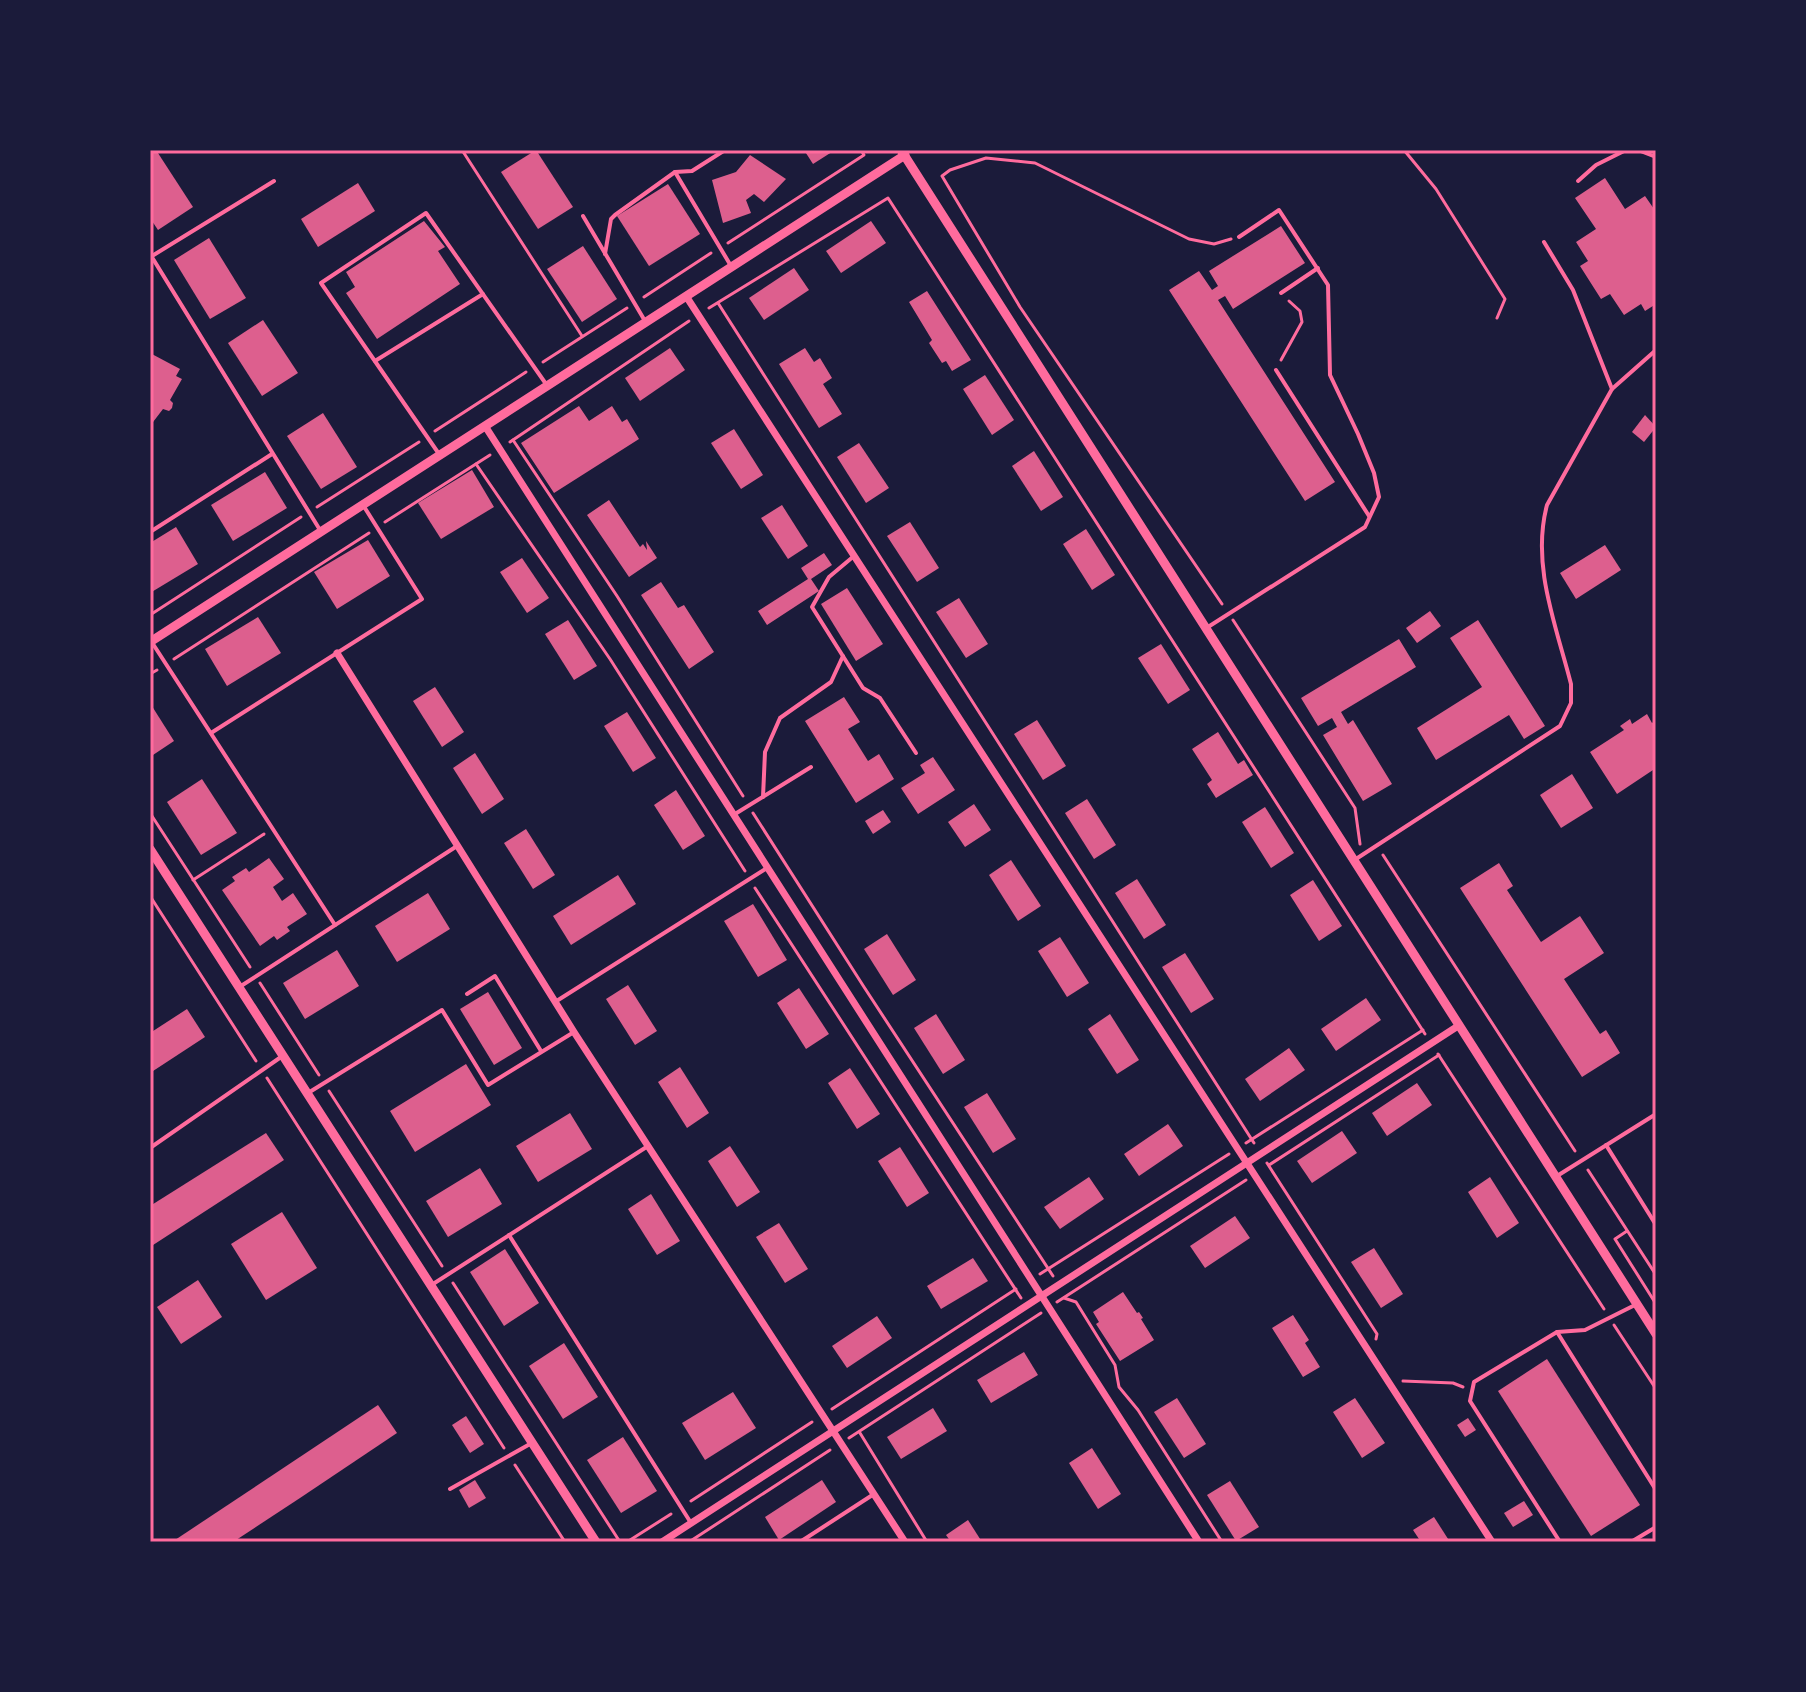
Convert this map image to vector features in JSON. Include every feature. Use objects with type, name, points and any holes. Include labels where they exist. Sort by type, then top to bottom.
[{"type":"street","points":[[151,642],[903,153],[1358,858],[1458,1026],[1656,1334]]},
{"type":"street","points":[[686,296],[1492,1542]]},
{"type":"street","points":[[485,426],[1199,1542]]},
{"type":"street","points":[[337,653],[574,1032],[905,1542]]},
{"type":"street","points":[[150,849],[596,1542]]},
{"type":"street","points":[[662,1542],[1458,1026]]},
{"type":"lane","points":[[605,254],[611,219],[675,172],[692,171],[725,150]]},
{"type":"lane","points":[[1578,181],[1604,160],[1626,150]]},
{"type":"lane","points":[[1638,150],[1656,157]]},
{"type":"lane","points":[[675,172],[731,267]]},
{"type":"lane","points":[[274,181],[150,256],[321,532]]},
{"type":"lane","points":[[1208,627],[1365,527],[1379,497],[1374,473],[1330,375],[1328,285],[1279,210],[1239,237]]},
{"type":"lane","points":[[440,455],[321,283],[426,213],[547,386]]},
{"type":"lane","points":[[583,216],[645,323]]},
{"type":"lane","points":[[1544,242],[1573,290],[1612,389]]},
{"type":"lane","points":[[1281,293],[1318,268]]},
{"type":"lane","points":[[375,361],[483,294]]},
{"type":"lane","points":[[1358,858],[1560,726],[1571,703],[1571,684],[1541,568],[1541,527],[1547,505],[1612,389],[1656,350]]},
{"type":"lane","points":[[1276,370],[1369,516]]},
{"type":"lane","points":[[150,532],[272,454]]},
{"type":"lane","points":[[211,733],[422,599],[363,505]]},
{"type":"lane","points":[[854,556],[829,577],[812,607],[863,688],[880,698],[916,753]]},
{"type":"lane","points":[[151,642],[335,925]]},
{"type":"lane","points":[[763,797],[765,752],[780,718],[831,682],[843,656]]},
{"type":"lane","points":[[733,815],[811,767]]},
{"type":"lane","points":[[239,987],[457,846]]},
{"type":"lane","points":[[555,1002],[767,868]]},
{"type":"lane","points":[[467,994],[495,976],[541,1051]]},
{"type":"lane","points":[[307,1093],[442,1010],[488,1085],[574,1032]]},
{"type":"lane","points":[[150,1148],[283,1056]]},
{"type":"lane","points":[[1555,1177],[1656,1114]]},
{"type":"lane","points":[[1606,1145],[1656,1225]]},
{"type":"lane","points":[[431,1285],[648,1146]]},
{"type":"lane","points":[[509,1235],[691,1523]]},
{"type":"lane","points":[[1560,1542],[1470,1401],[1474,1382],[1557,1332],[1585,1330],[1637,1304]]},
{"type":"lane","points":[[1557,1332],[1656,1490]]},
{"type":"lane","points":[[450,1489],[532,1443]]},
{"type":"lane","points":[[800,1542],[874,1494]]},
{"type":"lane","points":[[1631,1542],[1656,1527]]},
{"type":"path","points":[[462,150],[582,336]]},
{"type":"path","points":[[150,615],[864,155],[861,150]]},
{"type":"path","points":[[1404,150],[1436,189],[1505,299],[1497,318]]},
{"type":"path","points":[[1239,237],[1214,244],[1189,239],[1035,163],[986,158],[950,170],[942,176],[1020,307],[1229,614],[1355,808],[1358,858]]},
{"type":"path","points":[[150,674],[513,440],[698,315],[888,198],[1656,1389]]},
{"type":"path","points":[[1281,293],[1300,311],[1302,322],[1285,351]]},
{"type":"path","points":[[718,303],[1377,1334],[1373,1359]]},
{"type":"path","points":[[513,440],[617,596],[864,987],[1059,1285]]},
{"type":"path","points":[[150,813],[620,1542]]},
{"type":"path","points":[[193,880],[273,829]]},
{"type":"path","points":[[1382,853],[1656,1275]]},
{"type":"path","points":[[150,896],[565,1542]]},
{"type":"path","points":[[689,1542],[1439,1055]]},
{"type":"path","points":[[1627,1231],[1615,1239],[1656,1304]]},
{"type":"path","points":[[1064,1298],[1076,1302],[1115,1365],[1119,1387],[1138,1410],[1222,1542]]},
{"type":"path","points":[[1387,1381],[1453,1383],[1472,1390]]},
{"type":"path","points":[[859,1431],[927,1542]]},
{"type":"building","points":[[156,150],[193,207],[158,230],[150,218],[150,154]]},
{"type":"building","points":[[536,150],[573,207],[538,229],[501,172]]},
{"type":"building","points":[[804,150],[835,150],[813,164]]},
{"type":"building","points":[[750,155],[786,179],[764,202],[754,194],[746,200],[751,213],[723,223],[712,180],[736,172]]},
{"type":"building","points":[[1605,178],[1625,209],[1645,196],[1656,208],[1656,304],[1645,311],[1641,304],[1624,315],[1610,294],[1601,299],[1580,266],[1588,261],[1576,242],[1596,229],[1575,198]]},
{"type":"building","points":[[358,183],[375,211],[318,247],[301,219]]},
{"type":"building","points":[[668,184],[700,234],[649,266],[617,216]]},
{"type":"building","points":[[424,221],[445,247],[438,251],[460,284],[377,339],[346,293],[355,287],[346,272]]},
{"type":"building","points":[[871,221],[886,243],[841,273],[826,251]]},
{"type":"building","points":[[1281,226],[1305,263],[1233,309],[1225,296],[1218,300],[1335,482],[1305,501],[1169,290],[1199,271],[1212,290],[1218,286],[1209,271]]},
{"type":"building","points":[[209,238],[246,298],[210,319],[174,260]]},
{"type":"building","points":[[583,246],[617,299],[582,322],[547,269]]},
{"type":"building","points":[[794,268],[809,290],[764,320],[749,298]]},
{"type":"building","points":[[927,291],[971,360],[952,371],[946,361],[942,363],[929,343],[932,340],[909,302]]},
{"type":"building","points":[[263,320],[298,373],[262,396],[228,343]]},
{"type":"building","points":[[670,348],[685,370],[640,401],[625,378]]},
{"type":"building","points":[[805,348],[814,362],[820,358],[832,378],[823,384],[842,414],[819,428],[779,364]]},
{"type":"building","points":[[150,353],[180,369],[176,376],[182,379],[170,400],[172,408],[169,411],[163,409],[150,426]]},
{"type":"building","points":[[985,375],[1014,420],[992,435],[963,389]]},
{"type":"building","points":[[579,406],[589,421],[612,406],[622,422],[627,419],[639,439],[554,493],[521,443]]},
{"type":"building","points":[[323,413],[357,467],[321,489],[287,436]]},
{"type":"building","points":[[1645,415],[1656,427],[1644,442],[1632,432]]},
{"type":"building","points":[[734,429],[763,475],[741,489],[711,443]]},
{"type":"building","points":[[859,443],[889,488],[866,503],[837,457]]},
{"type":"building","points":[[1034,451],[1063,497],[1041,511],[1012,466]]},
{"type":"building","points":[[472,470],[494,507],[441,539],[418,503]]},
{"type":"building","points":[[265,472],[287,508],[233,541],[211,505]]},
{"type":"building","points":[[609,500],[640,547],[643,544],[647,550],[646,541],[657,558],[629,577],[587,515]]},
{"type":"building","points":[[782,505],[808,546],[788,559],[761,518]]},
{"type":"building","points":[[910,522],[939,568],[917,582],[887,536]]},
{"type":"building","points":[[176,527],[198,564],[150,593],[150,543]]},
{"type":"building","points":[[1086,529],[1115,575],[1092,590],[1063,544]]},
{"type":"building","points":[[368,540],[390,576],[337,609],[314,572]]},
{"type":"building","points":[[1605,545],[1621,570],[1576,599],[1560,573]]},
{"type":"building","points":[[824,553],[832,565],[811,579],[819,591],[767,625],[758,611],[808,579],[801,568]]},
{"type":"building","points":[[522,558],[549,598],[527,613],[500,572]]},
{"type":"building","points":[[661,582],[678,608],[684,605],[714,652],[689,669],[641,595]]},
{"type":"building","points":[[847,588],[883,644],[856,661],[821,604]]},
{"type":"building","points":[[959,598],[988,644],[966,658],[936,612]]},
{"type":"building","points":[[1430,611],[1441,626],[1417,643],[1406,628]]},
{"type":"building","points":[[258,617],[281,653],[227,686],[205,649]]},
{"type":"building","points":[[568,620],[597,666],[574,680],[545,634]]},
{"type":"building","points":[[1478,620],[1545,726],[1524,739],[1509,715],[1436,760],[1417,728],[1482,687],[1450,638]]},
{"type":"building","points":[[1399,639],[1416,667],[1341,712],[1348,724],[1353,720],[1392,784],[1363,801],[1323,735],[1337,727],[1332,718],[1318,726],[1301,698]]},
{"type":"building","points":[[1161,644],[1190,690],[1168,704],[1138,658]]},
{"type":"building","points":[[435,687],[464,732],[442,747],[413,701]]},
{"type":"building","points":[[844,697],[860,722],[848,729],[868,761],[879,754],[894,779],[856,803],[805,721]]},
{"type":"building","points":[[150,703],[174,741],[150,757]]},
{"type":"building","points":[[627,712],[656,758],[633,772],[604,726]]},
{"type":"building","points":[[1647,714],[1652,723],[1656,720],[1656,768],[1617,794],[1590,752],[1624,730],[1620,726],[1630,719],[1632,724]]},
{"type":"building","points":[[1037,720],[1066,766],[1043,780],[1014,734]]},
{"type":"building","points":[[1218,732],[1238,764],[1244,760],[1253,775],[1216,798],[1207,784],[1212,780],[1192,749]]},
{"type":"building","points":[[475,753],[504,799],[482,814],[453,768]]},
{"type":"building","points":[[933,757],[955,790],[918,814],[901,788],[925,773],[920,765]]},
{"type":"building","points":[[1572,774],[1593,808],[1561,828],[1540,795]]},
{"type":"building","points":[[202,779],[237,833],[201,855],[167,802]]},
{"type":"building","points":[[676,790],[705,836],[683,850],[654,805]]},
{"type":"building","points":[[1087,799],[1116,845],[1094,859],[1065,813]]},
{"type":"building","points":[[974,804],[991,830],[965,847],[948,822]]},
{"type":"building","points":[[1265,807],[1294,853],[1271,868],[1242,822]]},
{"type":"building","points":[[883,810],[891,822],[873,834],[865,821]]},
{"type":"building","points":[[526,829],[555,875],[533,889],[504,843]]},
{"type":"building","points":[[269,858],[284,879],[273,887],[282,901],[293,893],[307,914],[287,927],[290,931],[277,940],[274,936],[260,946],[222,890],[235,881],[232,877],[246,868],[249,872]]},
{"type":"building","points":[[1011,860],[1041,906],[1018,921],[989,875]]},
{"type":"building","points":[[1499,863],[1513,886],[1507,890],[1541,942],[1580,916],[1604,953],[1564,979],[1600,1034],[1606,1030],[1620,1053],[1582,1077],[1460,888]]},
{"type":"building","points":[[618,875],[636,904],[571,945],[553,916]]},
{"type":"building","points":[[1137,879],[1166,925],[1144,939],[1115,893]]},
{"type":"building","points":[[1313,880],[1342,926],[1319,941],[1290,895]]},
{"type":"building","points":[[428,893],[450,929],[397,962],[375,926]]},
{"type":"building","points":[[753,904],[787,960],[758,977],[724,921]]},
{"type":"building","points":[[887,934],[916,980],[893,995],[864,949]]},
{"type":"building","points":[[1060,937],[1089,983],[1067,997],[1038,951]]},
{"type":"building","points":[[337,950],[359,986],[305,1019],[283,983]]},
{"type":"building","points":[[1185,953],[1214,999],[1191,1013],[1162,967]]},
{"type":"building","points":[[628,985],[657,1031],[635,1045],[606,999]]},
{"type":"building","points":[[799,988],[829,1034],[806,1049],[777,1003]]},
{"type":"building","points":[[488,992],[522,1048],[494,1065],[460,1009]]},
{"type":"building","points":[[1366,998],[1381,1020],[1336,1051],[1321,1029]]},
{"type":"building","points":[[187,1009],[205,1037],[150,1073],[150,1033]]},
{"type":"building","points":[[936,1014],[965,1060],[943,1074],[914,1028]]},
{"type":"building","points":[[1110,1014],[1139,1060],[1117,1074],[1088,1029]]},
{"type":"building","points":[[1289,1048],[1305,1070],[1260,1101],[1245,1079]]},
{"type":"building","points":[[466,1064],[491,1105],[415,1152],[390,1111]]},
{"type":"building","points":[[680,1067],[709,1113],[687,1128],[658,1082]]},
{"type":"building","points":[[850,1068],[880,1114],[857,1129],[828,1083]]},
{"type":"building","points":[[1417,1083],[1432,1105],[1387,1136],[1372,1113]]},
{"type":"building","points":[[987,1093],[1016,1139],[993,1153],[964,1107]]},
{"type":"building","points":[[570,1113],[592,1149],[538,1182],[516,1146]]},
{"type":"building","points":[[1168,1124],[1183,1146],[1139,1176],[1124,1154]]},
{"type":"building","points":[[1342,1131],[1357,1153],[1312,1183],[1297,1161]]},
{"type":"building","points":[[266,1133],[284,1160],[150,1247],[150,1206]]},
{"type":"building","points":[[730,1146],[760,1192],[737,1207],[708,1161]]},
{"type":"building","points":[[900,1147],[929,1193],[907,1207],[878,1161]]},
{"type":"building","points":[[480,1168],[502,1204],[448,1237],[426,1201]]},
{"type":"building","points":[[1089,1177],[1104,1199],[1060,1229],[1044,1207]]},
{"type":"building","points":[[1490,1177],[1519,1223],[1497,1238],[1468,1192]]},
{"type":"building","points":[[651,1194],[680,1241],[657,1255],[628,1209]]},
{"type":"building","points":[[282,1212],[317,1268],[266,1300],[231,1244]]},
{"type":"building","points":[[1235,1216],[1250,1238],[1205,1268],[1190,1246]]},
{"type":"building","points":[[779,1223],[808,1269],[785,1283],[756,1237]]},
{"type":"building","points":[[1374,1248],[1403,1294],[1381,1308],[1351,1262]]},
{"type":"building","points":[[505,1249],[539,1303],[504,1326],[470,1272]]},
{"type":"building","points":[[973,1258],[988,1281],[941,1309],[927,1286]]},
{"type":"building","points":[[198,1280],[222,1317],[181,1344],[157,1307]]},
{"type":"building","points":[[1123,1292],[1143,1318],[1154,1340],[1120,1361],[1096,1324],[1099,1322],[1093,1312]]},
{"type":"building","points":[[1293,1315],[1309,1340],[1305,1343],[1320,1367],[1303,1377],[1272,1328]]},
{"type":"building","points":[[877,1316],[892,1338],[847,1368],[832,1346]]},
{"type":"building","points":[[564,1343],[598,1397],[563,1419],[529,1366]]},
{"type":"building","points":[[1024,1352],[1038,1375],[991,1403],[977,1380]]},
{"type":"building","points":[[1547,1359],[1640,1505],[1591,1536],[1498,1391]]},
{"type":"building","points":[[733,1392],[756,1428],[705,1460],[682,1423]]},
{"type":"building","points":[[1177,1398],[1206,1444],[1184,1458],[1154,1412]]},
{"type":"building","points":[[1355,1398],[1385,1443],[1362,1458],[1333,1412]]},
{"type":"building","points":[[378,1405],[397,1433],[300,1498],[233,1542],[172,1542]]},
{"type":"building","points":[[933,1408],[947,1431],[901,1459],[887,1437]]},
{"type":"building","points":[[466,1416],[484,1444],[470,1453],[452,1425]]},
{"type":"building","points":[[1468,1418],[1476,1430],[1465,1437],[1457,1425]]},
{"type":"building","points":[[623,1437],[657,1491],[621,1513],[587,1460]]},
{"type":"building","points":[[1092,1448],[1121,1494],[1098,1509],[1069,1463]]},
{"type":"building","points":[[475,1480],[486,1498],[469,1508],[459,1490]]},
{"type":"building","points":[[822,1480],[836,1502],[779,1540],[765,1517]]},
{"type":"building","points":[[1230,1481],[1259,1527],[1236,1541],[1207,1495]]},
{"type":"building","points":[[1524,1501],[1533,1515],[1513,1527],[1504,1513]]},
{"type":"building","points":[[1434,1517],[1450,1542],[1421,1542],[1413,1530]]},
{"type":"building","points":[[968,1520],[982,1542],[951,1542],[946,1535]]}]
